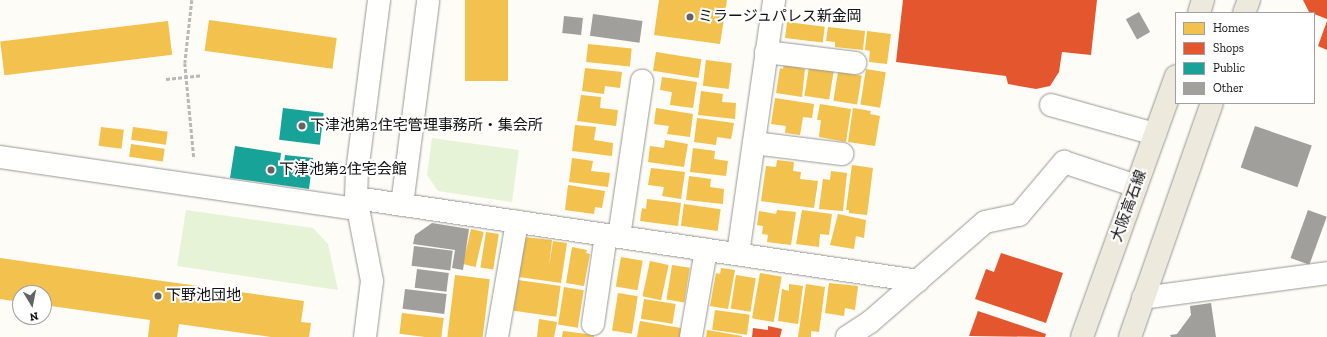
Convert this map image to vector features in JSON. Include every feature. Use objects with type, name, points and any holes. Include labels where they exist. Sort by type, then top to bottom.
[{"type":"main road","points":[[1198,12],[1203,0]]},
{"type":"main road","points":[[1244,12],[1249,0]]},
{"type":"main road","name":"大阪高石線","points":[[1082,337],[1175,79]]},
{"type":"main road","points":[[1130,337],[1212,104]]},
{"type":"street","points":[[365,337],[372,282],[357,204],[357,172],[379,0]]},
{"type":"street","points":[[738,254],[774,0]]},
{"type":"street","points":[[402,205],[428,2]]},
{"type":"street","points":[[766,52],[855,63]]},
{"type":"street","points":[[592,324],[613,236],[642,81]]},
{"type":"street","points":[[1051,105],[1155,134]]},
{"type":"street","points":[[754,143],[842,154]]},
{"type":"street","points":[[0,157],[197,185],[357,204],[402,205],[918,281]]},
{"type":"street","points":[[847,337],[870,322],[985,222],[1019,215],[1064,162],[1136,186]]},
{"type":"street","points":[[497,337],[517,222]]},
{"type":"street","points":[[691,337],[706,250]]},
{"type":"street","points":[[1144,298],[1327,273]]},
{"type":"path","points":[[192,0],[185,76],[197,185]]},
{"type":"path","points":[[166,79],[202,75]]},
{"type":"green space","points":[[432,138],[519,150],[512,202],[438,191],[427,175]]},
{"type":"green space","points":[[186,210],[313,228],[328,244],[338,290],[177,266]]},
{"type":"building: Homes","points":[[465,0],[508,0],[508,81],[465,81]]},
{"type":"building: Homes","name":"ミラージュパレス新金岡","points":[[659,0],[727,0],[720,44],[654,35]]},
{"type":"building: Homes","points":[[209,20],[337,38],[332,69],[205,51]]},
{"type":"building: Homes","points":[[168,21],[172,55],[4,75],[0,42]]},
{"type":"building: Homes","points":[[787,22],[825,27],[823,43],[785,38]]},
{"type":"building: Homes","points":[[828,27],[865,31],[863,50],[835,47],[835,42],[826,41]]},
{"type":"building: Homes","points":[[867,31],[891,34],[887,64],[869,62],[870,51],[865,50]]},
{"type":"building: Homes","points":[[588,44],[632,49],[630,67],[586,62]]},
{"type":"building: Homes","points":[[656,52],[701,59],[698,78],[653,71]]},
{"type":"building: Homes","points":[[706,60],[732,63],[729,89],[703,86]]},
{"type":"building: Homes","points":[[784,63],[805,69],[802,97],[776,93],[780,68],[783,69]]},
{"type":"building: Homes","points":[[809,67],[834,71],[829,100],[804,96]]},
{"type":"building: Homes","points":[[585,68],[622,72],[620,88],[605,86],[604,94],[582,91]]},
{"type":"building: Homes","points":[[866,69],[886,72],[880,108],[860,105]]},
{"type":"building: Homes","points":[[838,72],[862,76],[857,104],[833,101]]},
{"type":"building: Homes","points":[[662,77],[697,82],[693,108],[670,105],[672,92],[660,90]]},
{"type":"building: Homes","points":[[701,91],[723,94],[722,102],[736,103],[735,119],[698,115]]},
{"type":"building: Homes","points":[[581,95],[601,97],[600,108],[618,110],[616,126],[577,121]]},
{"type":"building: Homes","points":[[775,98],[814,104],[812,118],[803,117],[800,135],[785,133],[786,126],[771,124]]},
{"type":"building: Homes","points":[[820,104],[851,109],[846,142],[819,137],[821,120],[817,120]]},
{"type":"building: Homes","points":[[656,108],[693,114],[690,137],[667,134],[669,126],[654,124]]},
{"type":"building: Homes","points":[[853,108],[871,111],[870,114],[880,116],[875,146],[848,142]]},
{"type":"building: Homes","points":[[697,118],[734,123],[731,139],[717,137],[716,145],[694,142]]},
{"type":"building: Homes","points":[[575,125],[596,127],[594,140],[613,143],[612,156],[572,151]]},
{"type":"building: Homes","points":[[101,127],[124,130],[122,149],[99,146]]},
{"type":"building: Homes","points":[[133,127],[168,132],[166,145],[131,140]]},
{"type":"building: Homes","points":[[665,140],[688,144],[684,167],[648,162],[650,146],[664,148]]},
{"type":"building: Homes","points":[[131,144],[165,149],[163,162],[129,157]]},
{"type":"building: Homes","points":[[693,148],[715,151],[714,159],[728,161],[726,176],[690,172]]},
{"type":"building: Homes","points":[[572,158],[593,161],[591,171],[610,173],[608,187],[569,182]]},
{"type":"building: Homes","points":[[777,160],[794,162],[793,171],[801,172],[800,179],[818,181],[814,208],[761,201],[766,166],[776,167]]},
{"type":"building: Homes","points":[[852,165],[873,168],[867,215],[849,213],[849,210],[846,210]]},
{"type":"building: Homes","points":[[651,168],[685,172],[681,199],[662,196],[664,187],[648,185]]},
{"type":"building: Homes","points":[[831,171],[847,173],[843,211],[819,209],[823,179],[830,180]]},
{"type":"building: Homes","points":[[689,176],[711,179],[710,187],[724,189],[723,204],[686,200]]},
{"type":"building: Homes","points":[[568,185],[605,191],[602,208],[595,207],[594,214],[565,210]]},
{"type":"building: Homes","points":[[647,199],[681,203],[678,226],[640,221],[642,208],[646,209]]},
{"type":"building: Homes","points":[[684,204],[721,209],[718,231],[681,226]]},
{"type":"building: Homes","points":[[777,210],[796,212],[791,245],[767,242],[768,235],[762,234],[763,226],[757,225],[759,211],[776,214]]},
{"type":"building: Homes","points":[[802,210],[832,214],[829,235],[820,234],[819,247],[796,244]]},
{"type":"building: Homes","points":[[838,214],[866,220],[864,238],[856,236],[854,249],[830,245]]},
{"type":"building: Homes","points":[[471,229],[484,232],[476,267],[463,264]]},
{"type":"building: Homes","points":[[486,232],[499,234],[493,270],[480,268]]},
{"type":"building: Homes","points":[[524,237],[552,240],[549,266],[553,241],[567,243],[561,283],[519,277]]},
{"type":"building: Homes","points":[[572,247],[587,250],[586,253],[590,254],[584,286],[566,283]]},
{"type":"building: Homes","points":[[621,257],[643,261],[637,290],[616,287]]},
{"type":"building: Homes","name":"下野池団地","points":[[0,258],[304,301],[301,322],[311,323],[309,337],[271,337],[179,324],[177,337],[148,337],[150,320],[52,306],[52,285],[12,285],[12,301],[0,299]]},
{"type":"building: Homes","points":[[650,261],[669,265],[661,300],[643,296]]},
{"type":"building: Homes","points":[[672,265],[690,268],[684,302],[667,300]]},
{"type":"building: Homes","points":[[721,268],[735,270],[728,309],[710,306],[716,273],[720,274]]},
{"type":"building: Homes","points":[[760,273],[782,277],[774,322],[752,318]]},
{"type":"building: Homes","points":[[455,275],[490,279],[483,337],[447,337]]},
{"type":"building: Homes","points":[[736,275],[756,278],[750,312],[731,309]]},
{"type":"building: Homes","points":[[518,280],[561,286],[556,317],[514,311]]},
{"type":"building: Homes","points":[[829,283],[858,286],[855,310],[845,308],[844,316],[825,313]]},
{"type":"building: Homes","points":[[789,284],[803,286],[798,324],[778,321],[782,289],[789,291]]},
{"type":"building: Homes","points":[[806,284],[825,287],[819,332],[811,331],[811,337],[798,337]]},
{"type":"building: Homes","points":[[564,287],[584,290],[578,328],[558,325]]},
{"type":"building: Homes","points":[[618,293],[638,296],[632,334],[612,331]]},
{"type":"building: Homes","points":[[644,299],[676,304],[672,324],[641,319]]},
{"type":"building: Homes","points":[[715,310],[750,315],[747,335],[712,330]]},
{"type":"building: Homes","points":[[402,313],[444,318],[441,337],[425,337],[399,334]]},
{"type":"building: Homes","points":[[539,319],[557,322],[554,337],[537,337]]},
{"type":"building: Homes","points":[[640,321],[681,328],[680,337],[637,337]]},
{"type":"building: Homes","points":[[707,330],[742,336],[742,337],[706,337]]},
{"type":"building: Homes","points":[[563,331],[594,335],[594,337],[562,337]]},
{"type":"building: Shops","points":[[903,0],[1097,0],[1091,55],[1062,52],[1059,72],[1050,86],[1036,89],[1008,84],[1006,76],[896,62]]},
{"type":"building: Shops","points":[[1303,0],[1327,0],[1327,19],[1315,14],[1315,12],[1309,12]]},
{"type":"building: Shops","points":[[1327,21],[1327,50],[1318,46]]},
{"type":"building: Shops","points":[[1001,253],[1063,273],[1046,323],[975,299],[986,269],[994,272]]},
{"type":"building: Shops","points":[[978,311],[1046,334],[1045,337],[969,336]]},
{"type":"building: Shops","points":[[768,326],[782,329],[780,337],[752,337],[753,328],[768,330]]},
{"type":"building: Public","name":"下津池第2住宅管理事務所・集会所","points":[[283,108],[324,113],[320,145],[279,140]]},
{"type":"building: Public","name":"下津池第2住宅会館","points":[[235,146],[281,153],[280,162],[284,162],[285,155],[313,158],[309,189],[230,178]]},
{"type":"building: Other","points":[[1139,12],[1150,32],[1137,39],[1126,19]]},
{"type":"building: Other","points":[[593,14],[643,21],[639,43],[590,36]]},
{"type":"building: Other","points":[[564,16],[583,18],[581,35],[562,33]]},
{"type":"building: Other","points":[[1255,126],[1312,146],[1297,187],[1241,168]]},
{"type":"building: Other","points":[[1308,210],[1327,217],[1309,265],[1291,258]]},
{"type":"building: Other","points":[[432,223],[469,229],[463,270],[452,268],[455,250],[413,244],[415,235]]},
{"type":"building: Other","points":[[414,246],[453,251],[450,271],[412,266]]},
{"type":"building: Other","points":[[417,269],[449,273],[446,292],[415,288]]},
{"type":"building: Other","points":[[405,289],[447,294],[444,314],[403,309]]},
{"type":"building: Other","points":[[1211,303],[1216,337],[1171,337],[1170,335],[1177,334],[1191,315],[1190,306]]},
{"type":"place","name":"ミラージュパレス新金岡","points":[[690,17]]},
{"type":"place","name":"下津池第2住宅管理事務所・集会所","points":[[302,126]]},
{"type":"place","name":"下津池第2住宅会館","points":[[271,170]]},
{"type":"place","name":"下野池団地","points":[[158,296]]}]
